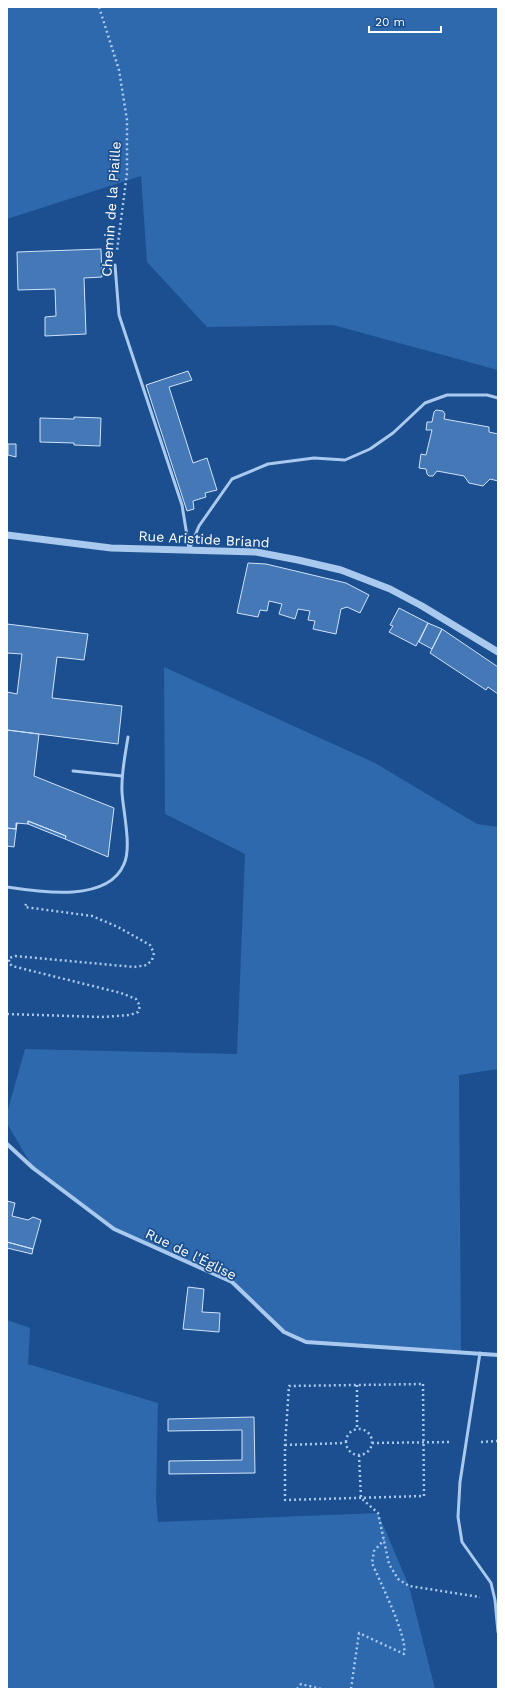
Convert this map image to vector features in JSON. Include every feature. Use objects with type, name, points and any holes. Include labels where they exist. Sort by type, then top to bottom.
[{"type":"street","name":"Rue Aristide Briand","points":[[7,535],[111,548],[256,552],[341,570],[390,589],[422,606],[498,652]]},
{"type":"street","name":"Rue de l'Église","points":[[7,1144],[33,1168],[114,1229],[232,1282],[284,1332],[306,1342],[498,1355]]},
{"type":"lane","name":"Chemin de la Piaille","points":[[116,265],[119,315],[182,505],[190,550]]},
{"type":"lane","points":[[190,550],[199,526],[232,479],[268,464],[314,458],[345,460],[370,449],[394,433],[425,403],[447,395],[487,395],[498,398]]},
{"type":"lane","points":[[7,888],[67,892],[96,888],[114,879],[125,864],[127,844],[122,776],[128,738]]},
{"type":"lane","points":[[73,771],[122,776]]},
{"type":"lane","points":[[480,1354],[460,1482],[458,1517],[462,1542],[491,1583],[498,1632]]},
{"type":"path","name":"Chemin de la Piaille","points":[[99,7],[119,70],[127,120],[127,173],[116,265]]},
{"type":"path","points":[[7,1014],[102,1016],[130,1015],[138,1012],[140,1006],[136,1000],[121,994],[12,966],[9,963],[9,958],[15,956],[71,960],[134,967],[147,965],[152,960],[154,953],[150,945],[118,927],[92,916],[25,907],[29,890]]},
{"type":"path","points":[[423,1384],[423,1442],[424,1496],[285,1500],[285,1445],[289,1386],[423,1384]]},
{"type":"path","points":[[357,1385],[357,1428]]},
{"type":"path","points":[[357,1428],[368,1431],[372,1443],[369,1450],[359,1455],[350,1452],[345,1443],[348,1434],[357,1428]]},
{"type":"path","points":[[372,1443],[498,1441]]},
{"type":"path","points":[[285,1445],[345,1443]]},
{"type":"path","points":[[359,1455],[361,1498],[378,1513],[389,1564],[398,1579],[409,1586],[494,1600]]},
{"type":"path","points":[[351,1689],[359,1633],[404,1654],[405,1649],[402,1636],[372,1563],[374,1551],[384,1539]]},
{"type":"path","points":[[296,1689],[301,1684],[321,1689]]},
{"type":"shaded area","points":[[7,7],[498,7],[498,370],[333,325],[207,327],[147,262],[141,176],[7,219]]},
{"type":"shaded area","points":[[164,667],[375,763],[477,824],[498,827],[498,1069],[459,1075],[461,1352],[306,1342],[284,1332],[232,1282],[114,1229],[33,1168],[8,1125],[7,1113],[25,1049],[237,1054],[245,854],[165,814]]},
{"type":"shaded area","points":[[7,1320],[30,1328],[28,1364],[158,1403],[156,1498],[158,1522],[378,1513],[409,1586],[435,1689],[7,1689]]},
{"type":"building","points":[[101,249],[102,277],[84,278],[86,334],[45,336],[45,317],[56,316],[55,289],[18,290],[17,252]]},
{"type":"building","points":[[188,371],[192,380],[169,387],[193,463],[207,458],[217,490],[205,493],[206,497],[193,501],[194,509],[187,511],[146,385]]},
{"type":"building","points":[[436,410],[443,411],[445,414],[444,419],[489,427],[489,432],[498,434],[498,481],[490,479],[483,486],[469,483],[464,476],[437,471],[433,476],[429,476],[426,469],[419,468],[421,454],[426,455],[432,430],[426,430],[427,422],[432,422],[434,412]]},
{"type":"building","points":[[74,417],[101,418],[100,446],[74,445],[74,443],[40,442],[40,418],[74,419]]},
{"type":"building","points":[[8,444],[16,444],[16,457],[8,455]]},
{"type":"building","points":[[248,563],[266,564],[346,583],[369,595],[360,613],[347,607],[341,609],[336,634],[313,629],[315,621],[308,620],[310,611],[298,609],[295,619],[279,614],[282,604],[269,601],[267,611],[260,610],[258,617],[237,613]]},
{"type":"building","points":[[399,608],[428,623],[416,646],[389,632],[393,626],[390,625]]},
{"type":"building","points":[[428,623],[442,629],[432,649],[419,642]]},
{"type":"building","points":[[7,624],[88,634],[84,660],[57,657],[52,698],[122,706],[118,744],[7,730],[7,692],[17,694],[22,654],[7,653]]},
{"type":"building","points":[[442,629],[498,667],[498,694],[488,687],[486,690],[430,653]]},
{"type":"building","points":[[7,730],[39,734],[34,776],[114,808],[108,857],[65,839],[66,836],[28,821],[28,824],[16,823],[16,829],[7,828]]},
{"type":"building","points":[[28,821],[66,836],[65,839],[28,824]]},
{"type":"building","points":[[17,823],[14,847],[7,846],[7,828],[16,829]]},
{"type":"building","points":[[7,1201],[15,1203],[12,1216],[28,1220],[33,1217],[41,1220],[33,1249],[7,1242]]},
{"type":"building","points":[[7,1242],[33,1249],[32,1254],[7,1248]]},
{"type":"building","points":[[188,1287],[204,1289],[202,1312],[220,1313],[219,1332],[183,1329]]},
{"type":"building","points":[[254,1417],[255,1473],[169,1474],[169,1461],[242,1460],[242,1430],[168,1431],[168,1419]]}]
